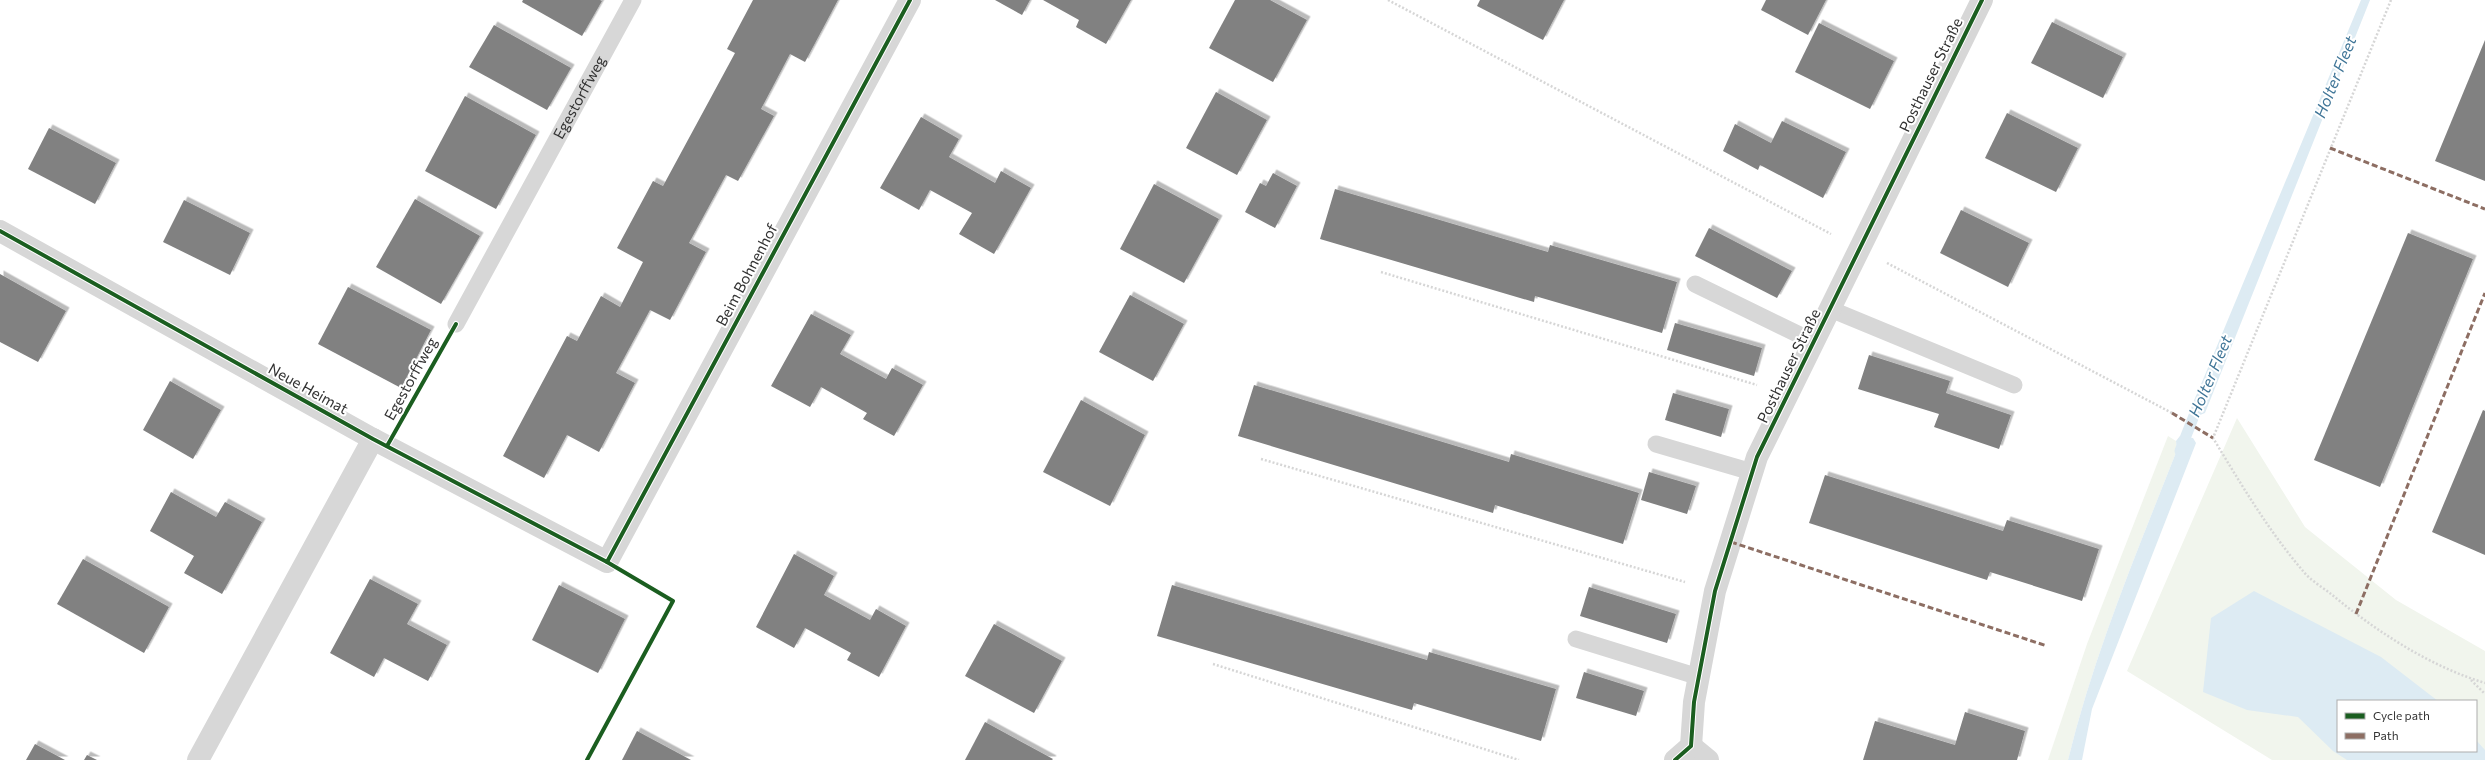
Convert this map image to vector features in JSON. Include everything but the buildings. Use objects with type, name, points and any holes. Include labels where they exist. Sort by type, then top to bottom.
[{"type":"street","name":"Beim Bohnenhof","points":[[607,562],[910,0]]},
{"type":"street","name":"Posthauser Straße","points":[[1683,753],[1715,591],[1757,457],[1982,0]]},
{"type":"street","name":"Neue Heimat","points":[[0,231],[373,439],[607,562]]},
{"type":"street","points":[[198,760],[373,439]]},
{"type":"street","points":[[1683,753],[1708,760]]},
{"type":"lane","name":"Egestorffweg","points":[[456,324],[633,0]]},
{"type":"lane","points":[[1695,284],[1814,342]]},
{"type":"lane","points":[[1830,309],[2014,385]]},
{"type":"lane","points":[[1656,444],[1752,472]]},
{"type":"lane","points":[[1576,639],[1699,677]]},
{"type":"path","points":[[1388,0],[2172,412]]},
{"type":"path","points":[[2391,0],[2214,438],[2256,508],[2304,573],[2356,614],[2396,641],[2470,679],[2485,683]]},
{"type":"path","points":[[1381,272],[1788,395]]},
{"type":"path","points":[[1261,459],[1715,591]]},
{"type":"path","points":[[1212,664],[1519,760]]},
{"type":"path","points":[[2470,679],[2485,694]]},
{"type":"shaded area","points":[[2237,418],[2305,527],[2396,600],[2485,651],[2485,760],[2272,760],[2127,671]]},
{"type":"shaded area","points":[[2168,436],[2176,441],[2177,450],[2103,642],[2090,681],[2068,760],[2048,760],[2087,644]]},
{"type":"water","points":[[2361,0],[2370,0],[2205,413],[2200,415],[2192,406]]},
{"type":"water","points":[[2180,436],[2193,438],[2196,443],[2092,709],[2082,760],[2068,760],[2090,681],[2103,642],[2177,450],[2176,441]]},
{"type":"water","points":[[2254,591],[2381,657],[2437,700],[2337,700],[2337,752],[2477,752],[2477,741],[2485,750],[2485,760],[2347,760],[2333,751],[2298,717],[2247,710],[2203,692],[2211,618]]},
{"type":"waterway","name":"Holter Fleet","points":[[2180,451],[2201,398]]},
{"type":"marked path","points":[[2330,148],[2485,209]]},
{"type":"marked path","points":[[2356,614],[2485,293]]},
{"type":"marked path","points":[[2172,413],[2213,438]]},
{"type":"marked path","points":[[1731,542],[2047,646]]},
{"type":"cycle path","points":[[607,562],[910,0]]},
{"type":"cycle path","points":[[1675,760],[1691,746],[1694,702],[1715,591],[1757,457],[1982,0]]},
{"type":"cycle path","points":[[0,231],[373,439],[607,562],[673,601],[587,760]]},
{"type":"cycle path","points":[[387,446],[456,324]]}]
